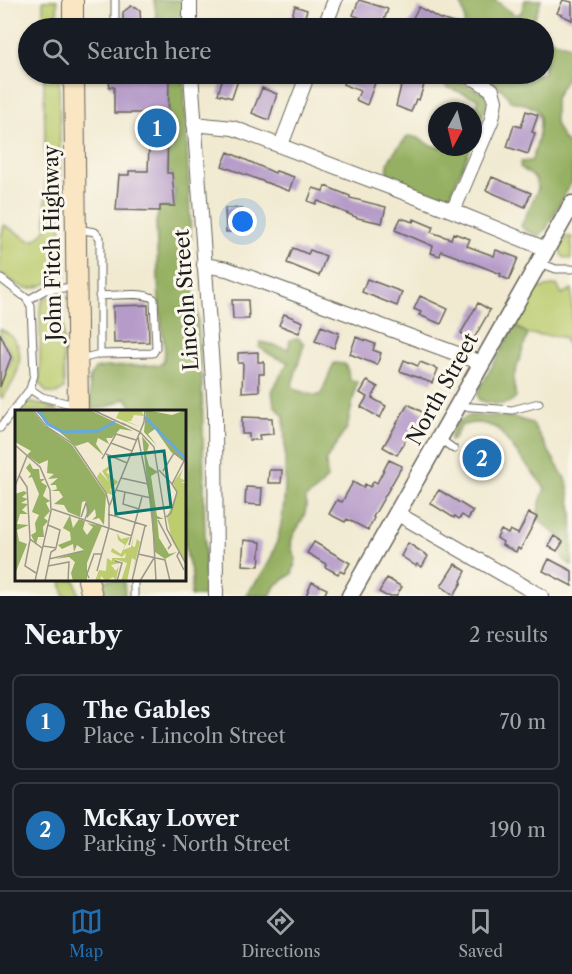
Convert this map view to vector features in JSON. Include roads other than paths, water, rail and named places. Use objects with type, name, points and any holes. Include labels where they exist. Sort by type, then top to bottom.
[{"type":"main road","points":[[73,0],[73,18]]},
{"type":"main road","name":"John Fitch Highway","points":[[74,84],[78,409]]},
{"type":"main road","points":[[88,581],[92,596]]},
{"type":"street","points":[[190,0],[190,18]]},
{"type":"street","points":[[329,18],[335,0]]},
{"type":"street","name":"Lincoln Street","points":[[192,84],[215,409],[216,596]]},
{"type":"street","points":[[281,146],[304,84]]},
{"type":"street","points":[[453,212],[492,119],[495,101],[492,90],[483,84]]},
{"type":"street","points":[[194,124],[233,128],[281,146],[453,212],[542,256]]},
{"type":"street","name":"North Street","points":[[350,596],[398,514],[447,444],[458,406],[542,256],[567,223],[572,204]]},
{"type":"street","points":[[204,265],[227,269],[482,363]]},
{"type":"street","points":[[398,514],[541,596]]},
{"type":"lane","points":[[115,0],[115,18]]},
{"type":"lane","points":[[76,229],[95,232],[99,238],[100,354]]},
{"type":"lane","points":[[542,256],[556,269],[572,269]]},
{"type":"lane","points":[[0,278],[28,300],[33,315],[34,361],[34,375],[30,389],[0,428]]},
{"type":"lane","points":[[28,300],[45,290],[76,287]]},
{"type":"lane","points":[[77,360],[100,354],[153,352],[156,348],[154,299],[152,297],[142,295],[99,296]]},
{"type":"lane","points":[[30,389],[42,397],[78,409]]},
{"type":"lane","points":[[458,406],[512,410],[540,403]]},
{"type":"place","name":"The Gables","points":[[157,128]]},
{"type":"place","name":"McKay Lower","points":[[482,458]]}]
